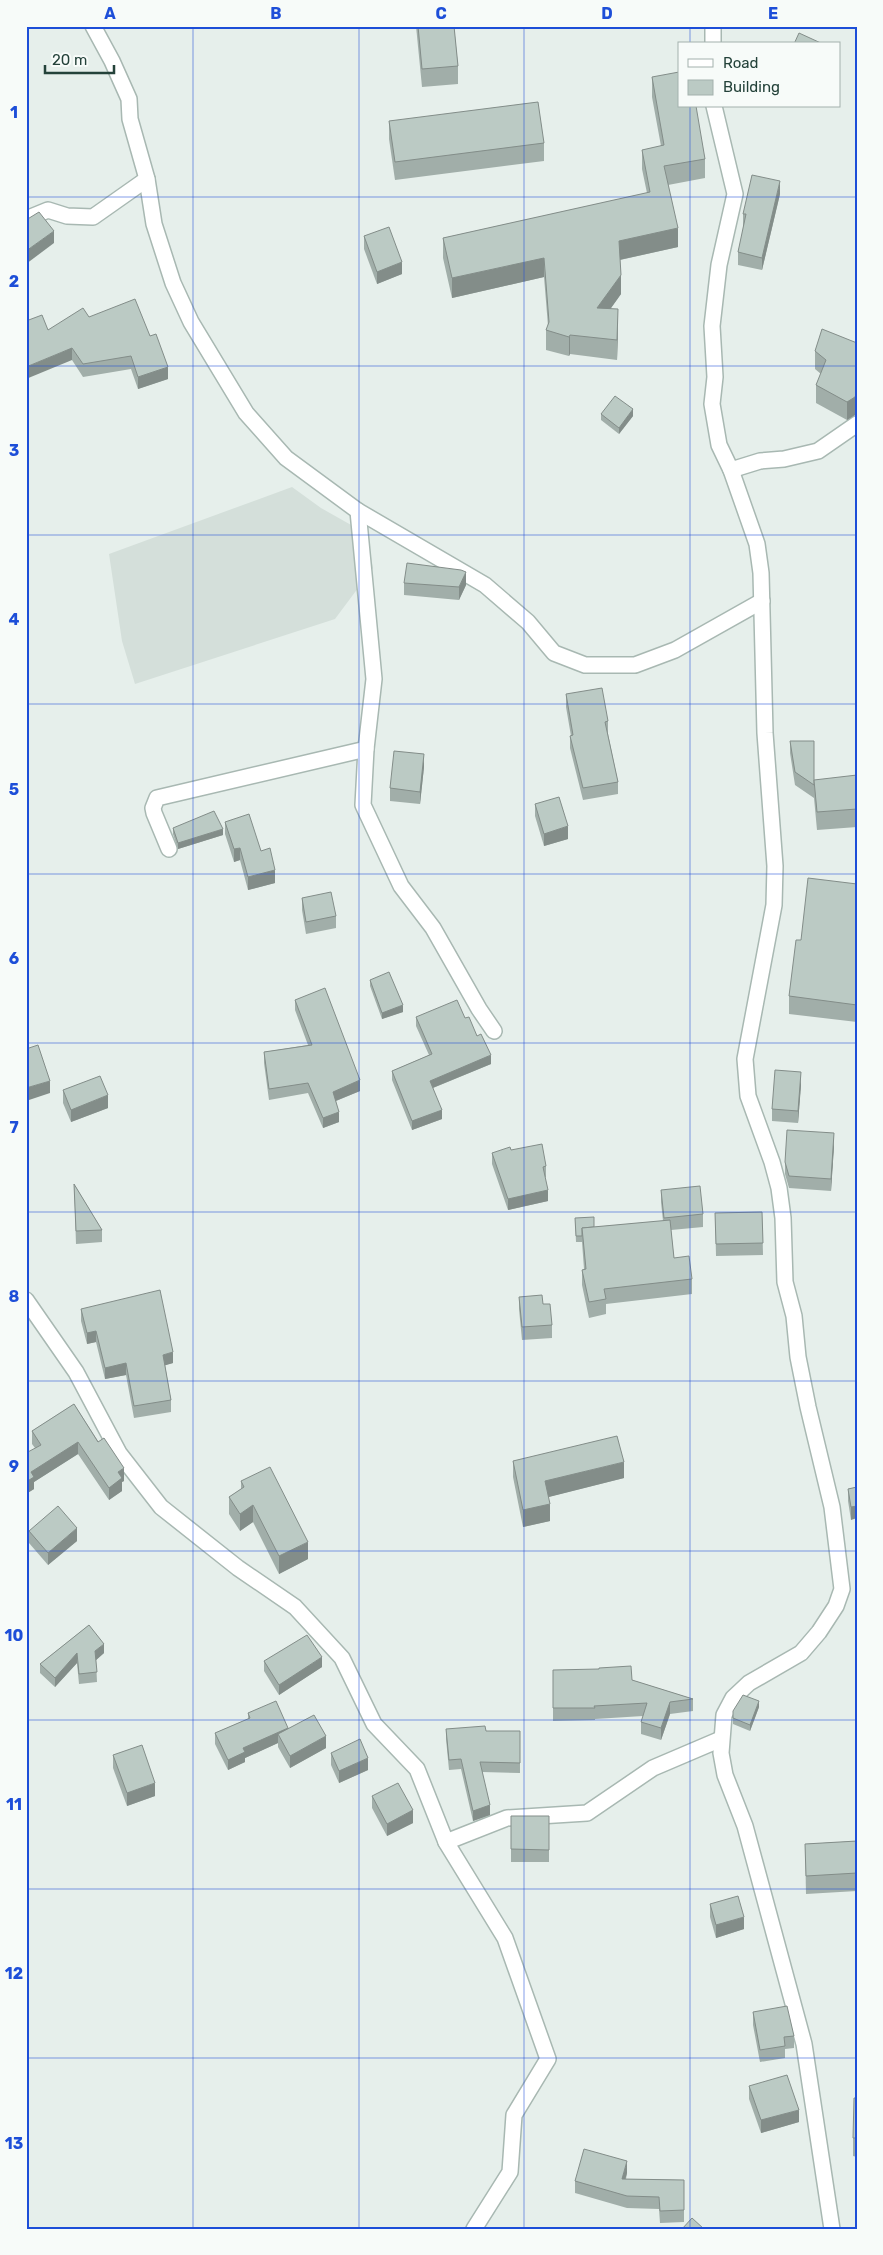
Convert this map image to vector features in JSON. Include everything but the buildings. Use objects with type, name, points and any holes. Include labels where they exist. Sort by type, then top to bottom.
[{"type":"street","points":[[93,26],[112,61],[129,99],[130,119],[147,179],[154,224],[173,283],[191,322],[246,412],[286,458],[358,511],[485,585],[528,622],[554,653],[585,665],[635,665],[675,650],[762,601]]},
{"type":"street","points":[[712,42],[714,26]]},
{"type":"street","points":[[714,108],[735,194],[719,265],[712,326],[715,377],[712,404],[719,445],[731,470],[757,544],[762,601],[765,733],[775,866],[774,905],[745,1059],[748,1096],[772,1162],[779,1188],[783,1218],[786,1282],[794,1316],[798,1357],[808,1407],[832,1507],[842,1589],[836,1606],[819,1632],[801,1653],[749,1683],[733,1698],[724,1715],[721,1753],[725,1775],[745,1826],[804,2044],[832,2229]]},
{"type":"street","points":[[26,219],[48,210],[67,216],[93,217],[147,179]]},
{"type":"street","points":[[731,470],[760,461],[784,459],[818,451],[857,424]]},
{"type":"street","points":[[358,511],[374,680],[362,805],[401,886],[433,928],[479,1009],[494,1031]]},
{"type":"street","points":[[169,849],[154,813],[153,808],[158,798],[366,749]]},
{"type":"street","points":[[26,1300],[76,1372],[119,1453],[162,1508],[238,1568],[295,1607],[342,1658],[374,1724],[417,1770],[446,1842],[505,1938],[548,2060],[514,2115],[510,2172],[474,2229]]},
{"type":"street","points":[[446,1842],[507,1818],[587,1812],[653,1768],[721,1738]]},
{"type":"shaded area","points":[[292,487],[321,508],[367,534],[373,568],[335,619],[135,684],[122,641],[109,554]]}]
